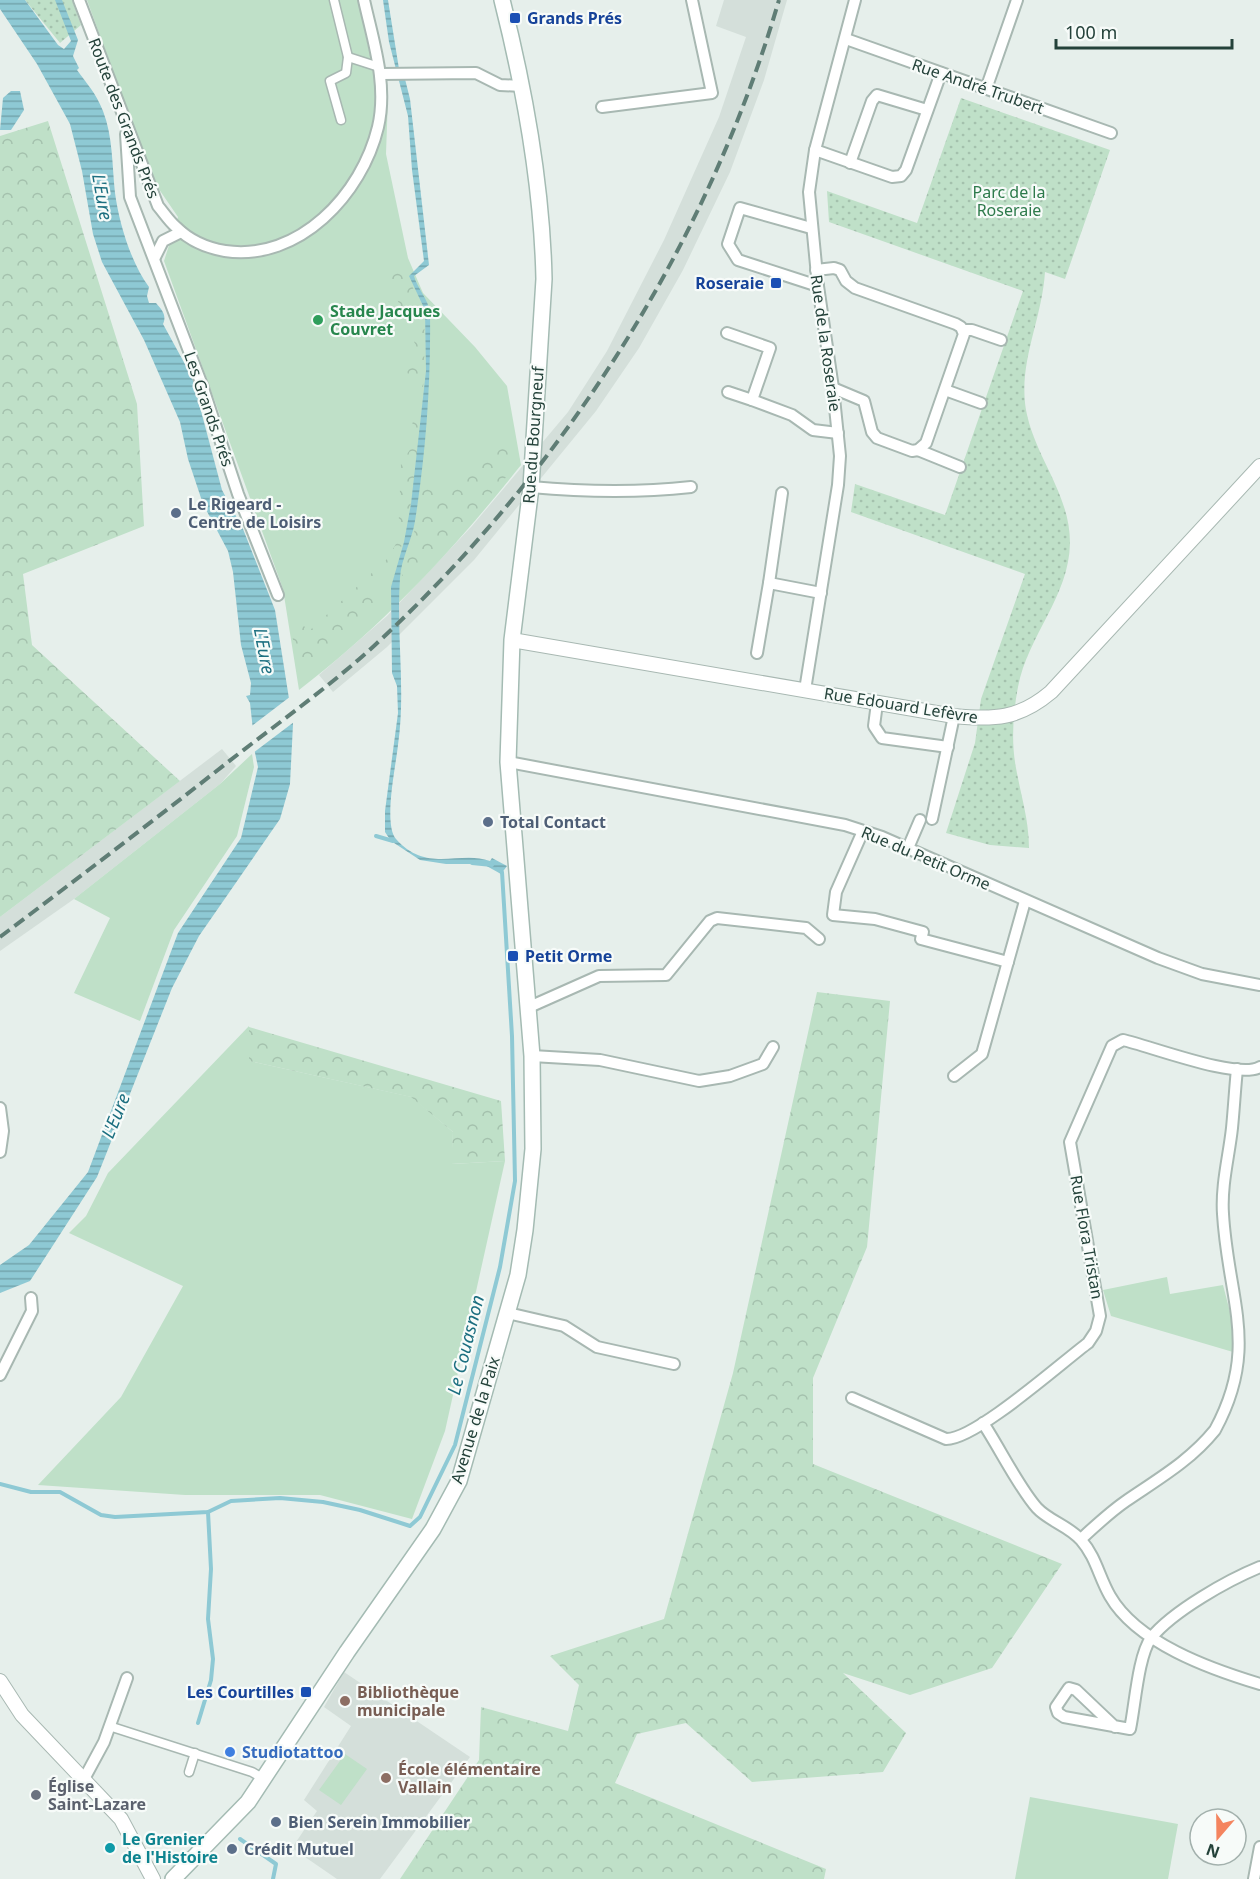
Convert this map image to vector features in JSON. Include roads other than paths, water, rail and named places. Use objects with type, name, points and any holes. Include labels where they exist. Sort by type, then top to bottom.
[{"type":"main road","name":"Rue du Bourgneuf","points":[[502,0],[522,86],[537,185],[544,258],[531,487],[512,640],[508,762],[517,872]]},
{"type":"main road","name":"Avenue de la Paix","points":[[172,1879],[232,1821],[264,1779],[347,1652],[434,1528],[459,1481],[508,1313],[525,1230],[533,1149],[532,1056],[517,872]]},
{"type":"street","name":"Route des Grands Prés","points":[[79,0],[125,125],[158,206],[181,232],[197,242],[216,250],[255,252],[274,248],[294,238],[327,215],[359,175],[370,153],[378,124],[380,70],[364,0]]},
{"type":"street","points":[[334,0],[348,57],[346,73],[330,81],[341,120]]},
{"type":"street","points":[[602,107],[712,93],[692,0]]},
{"type":"street","name":"Rue de la Roseraie","points":[[805,690],[838,485],[840,456],[816,270],[809,192],[815,150],[855,0]]},
{"type":"street","points":[[986,89],[1017,0]]},
{"type":"street","name":"Rue André Trubert","points":[[846,39],[1111,133]]},
{"type":"street","points":[[348,57],[380,70],[400,74],[476,73],[500,85],[522,86]]},
{"type":"street","points":[[815,150],[892,177],[900,176],[906,170],[941,73]]},
{"type":"street","points":[[850,163],[872,101],[877,95],[927,110]]},
{"type":"street","name":"Les Grands Prés","points":[[125,125],[130,197],[155,257],[202,385],[238,494],[278,595]]},
{"type":"street","points":[[812,228],[740,208],[728,244],[738,260],[818,286]]},
{"type":"street","points":[[155,257],[164,241],[181,232]]},
{"type":"street","points":[[816,270],[834,268],[840,270],[846,281],[855,288],[956,324],[963,330],[972,330],[1000,340]]},
{"type":"street","points":[[918,450],[926,443],[962,340],[963,330]]},
{"type":"street","points":[[727,333],[770,348],[752,400]]},
{"type":"street","points":[[833,388],[864,401],[872,432],[877,438],[912,451],[918,450],[960,467]]},
{"type":"street","points":[[945,390],[981,403]]},
{"type":"street","points":[[728,392],[792,415],[813,430],[837,433]]},
{"type":"street","name":"Rue Edouard Lefèvre","points":[[512,640],[954,716],[999,717],[1020,713],[1039,702],[1260,466]]},
{"type":"street","points":[[531,487],[581,491],[656,491],[691,487]]},
{"type":"street","points":[[756,653],[782,493]]},
{"type":"street","points":[[769,583],[821,593]]},
{"type":"street","points":[[877,703],[874,726],[882,738],[948,747]]},
{"type":"street","points":[[932,819],[954,716]]},
{"type":"street","name":"Rue du Petit Orme","points":[[508,762],[845,825],[908,848],[1025,901],[1202,974],[1260,985]]},
{"type":"street","points":[[908,848],[920,820]]},
{"type":"street","points":[[863,831],[836,892],[833,915],[875,919],[922,932],[921,939],[1008,962]]},
{"type":"street","points":[[954,1076],[982,1054],[1025,901]]},
{"type":"street","points":[[527,1008],[599,976],[666,975],[710,921],[717,918],[806,928],[819,939]]},
{"type":"street","name":"Rue Flora Tristan","points":[[852,1398],[946,1438],[956,1439],[983,1423],[1088,1343],[1096,1331],[1100,1316],[1070,1142],[1112,1046],[1123,1040],[1187,1060],[1258,1071]]},
{"type":"street","points":[[532,1056],[600,1060],[699,1082],[730,1076],[763,1064],[773,1047]]},
{"type":"street","points":[[1081,1539],[1124,1502],[1181,1464],[1199,1448],[1216,1429],[1239,1392],[1249,1352],[1249,1332],[1231,1261],[1223,1213],[1237,1069]]},
{"type":"street","points":[[0,1108],[3,1131],[0,1152]]},
{"type":"street","points":[[0,1375],[32,1311],[31,1298]]},
{"type":"street","points":[[508,1313],[564,1326],[597,1347],[674,1364]]},
{"type":"street","points":[[983,1423],[1038,1509],[1081,1539],[1096,1561],[1109,1595],[1127,1621],[1151,1638],[1235,1676],[1260,1684]]},
{"type":"street","points":[[1115,1727],[1076,1690],[1069,1688],[1056,1707],[1058,1713],[1064,1717],[1115,1727],[1130,1729],[1145,1652],[1151,1638],[1182,1611],[1228,1580],[1260,1567]]},
{"type":"street","points":[[84,1779],[109,1726],[127,1678]]},
{"type":"street","points":[[0,1680],[22,1715],[121,1819],[153,1879]]},
{"type":"street","points":[[109,1726],[252,1772],[264,1779]]},
{"type":"street","points":[[189,1772],[195,1753]]},
{"type":"street","points":[[1254,1879],[1260,1847]]},
{"type":"water","name":"L'Eure","points":[[0,0],[25,0],[58,45],[64,49],[71,41],[55,0],[62,0],[78,40],[73,56],[79,68],[77,70],[97,99],[106,121],[117,205],[127,242],[149,287],[147,296],[149,303],[156,303],[162,310],[163,324],[192,377],[222,490],[243,529],[275,610],[293,724],[290,784],[280,819],[199,936],[172,988],[97,1177],[30,1281],[0,1293],[0,1265],[29,1245],[88,1172],[178,933],[241,838],[258,767],[254,748],[264,740],[262,724],[253,730],[250,703],[246,696],[250,695],[251,683],[241,645],[233,572],[228,551],[203,504],[188,459],[180,422],[144,340],[102,262],[93,234],[82,171],[70,124],[37,64],[0,9]]},
{"type":"water","points":[[383,0],[388,0],[399,69],[405,79],[410,99],[429,265],[414,276],[428,303],[430,313],[429,391],[425,443],[415,521],[400,578],[401,704],[390,808],[392,831],[396,839],[419,856],[443,859],[478,858],[490,861],[492,858],[507,866],[501,874],[483,864],[446,864],[420,860],[391,841],[385,832],[385,811],[398,713],[397,686],[392,673],[391,587],[404,542],[411,504],[426,371],[425,310],[409,276],[424,261],[412,170],[408,116],[389,42]]},
{"type":"water","points":[[11,91],[20,91],[24,110],[11,130],[0,130],[3,98]]},
{"type":"waterway","name":"Le Couasnon","points":[[376,836],[393,841]]},
{"type":"waterway","name":"Le Couasnon","points":[[472,863],[492,865]]},
{"type":"waterway","name":"Le Couasnon","points":[[0,1484],[31,1492],[60,1492],[101,1515],[115,1517],[208,1512],[231,1501],[280,1498],[323,1502],[360,1510],[410,1526],[420,1517],[455,1445],[500,1267],[515,1181],[512,1036],[502,872],[498,869]]},
{"type":"waterway","name":"Le Couasnon","points":[[198,1723],[211,1680],[213,1659],[208,1619],[211,1569],[208,1512]]},
{"type":"waterway","name":"Le Couasnon","points":[[240,1839],[276,1864],[273,1879]]},
{"type":"railway","points":[[0,937],[303,705],[358,660],[443,577],[507,505],[566,429],[620,350],[669,266],[712,180],[749,91],[779,0]]},
{"type":"place","name":"Grands Prés","points":[[515,18]]},
{"type":"place","name":"Roseraie","points":[[776,283]]},
{"type":"place","name":"Stade Jacques Couvret","points":[[318,320]]},
{"type":"place","name":"Le Rigeard - Centre de Loisirs","points":[[176,513]]},
{"type":"place","name":"Total Contact","points":[[488,822]]},
{"type":"place","name":"Petit Orme","points":[[513,956]]},
{"type":"place","name":"Les Courtilles","points":[[306,1692]]},
{"type":"place","name":"Bibliothèque municipale","points":[[345,1701]]},
{"type":"place","name":"Studiotattoo","points":[[230,1752]]},
{"type":"place","name":"École élémentaire Vallain","points":[[386,1778]]},
{"type":"place","name":"Église Saint-Lazare","points":[[36,1795]]},
{"type":"place","name":"Bien Serein Immobilier","points":[[276,1822]]},
{"type":"place","name":"Le Grenier de l'Histoire","points":[[110,1848]]},
{"type":"place","name":"Crédit Mutuel","points":[[232,1849]]},
{"type":"park label","name":"Parc de la Roseraie","points":[[1009,201]]}]
